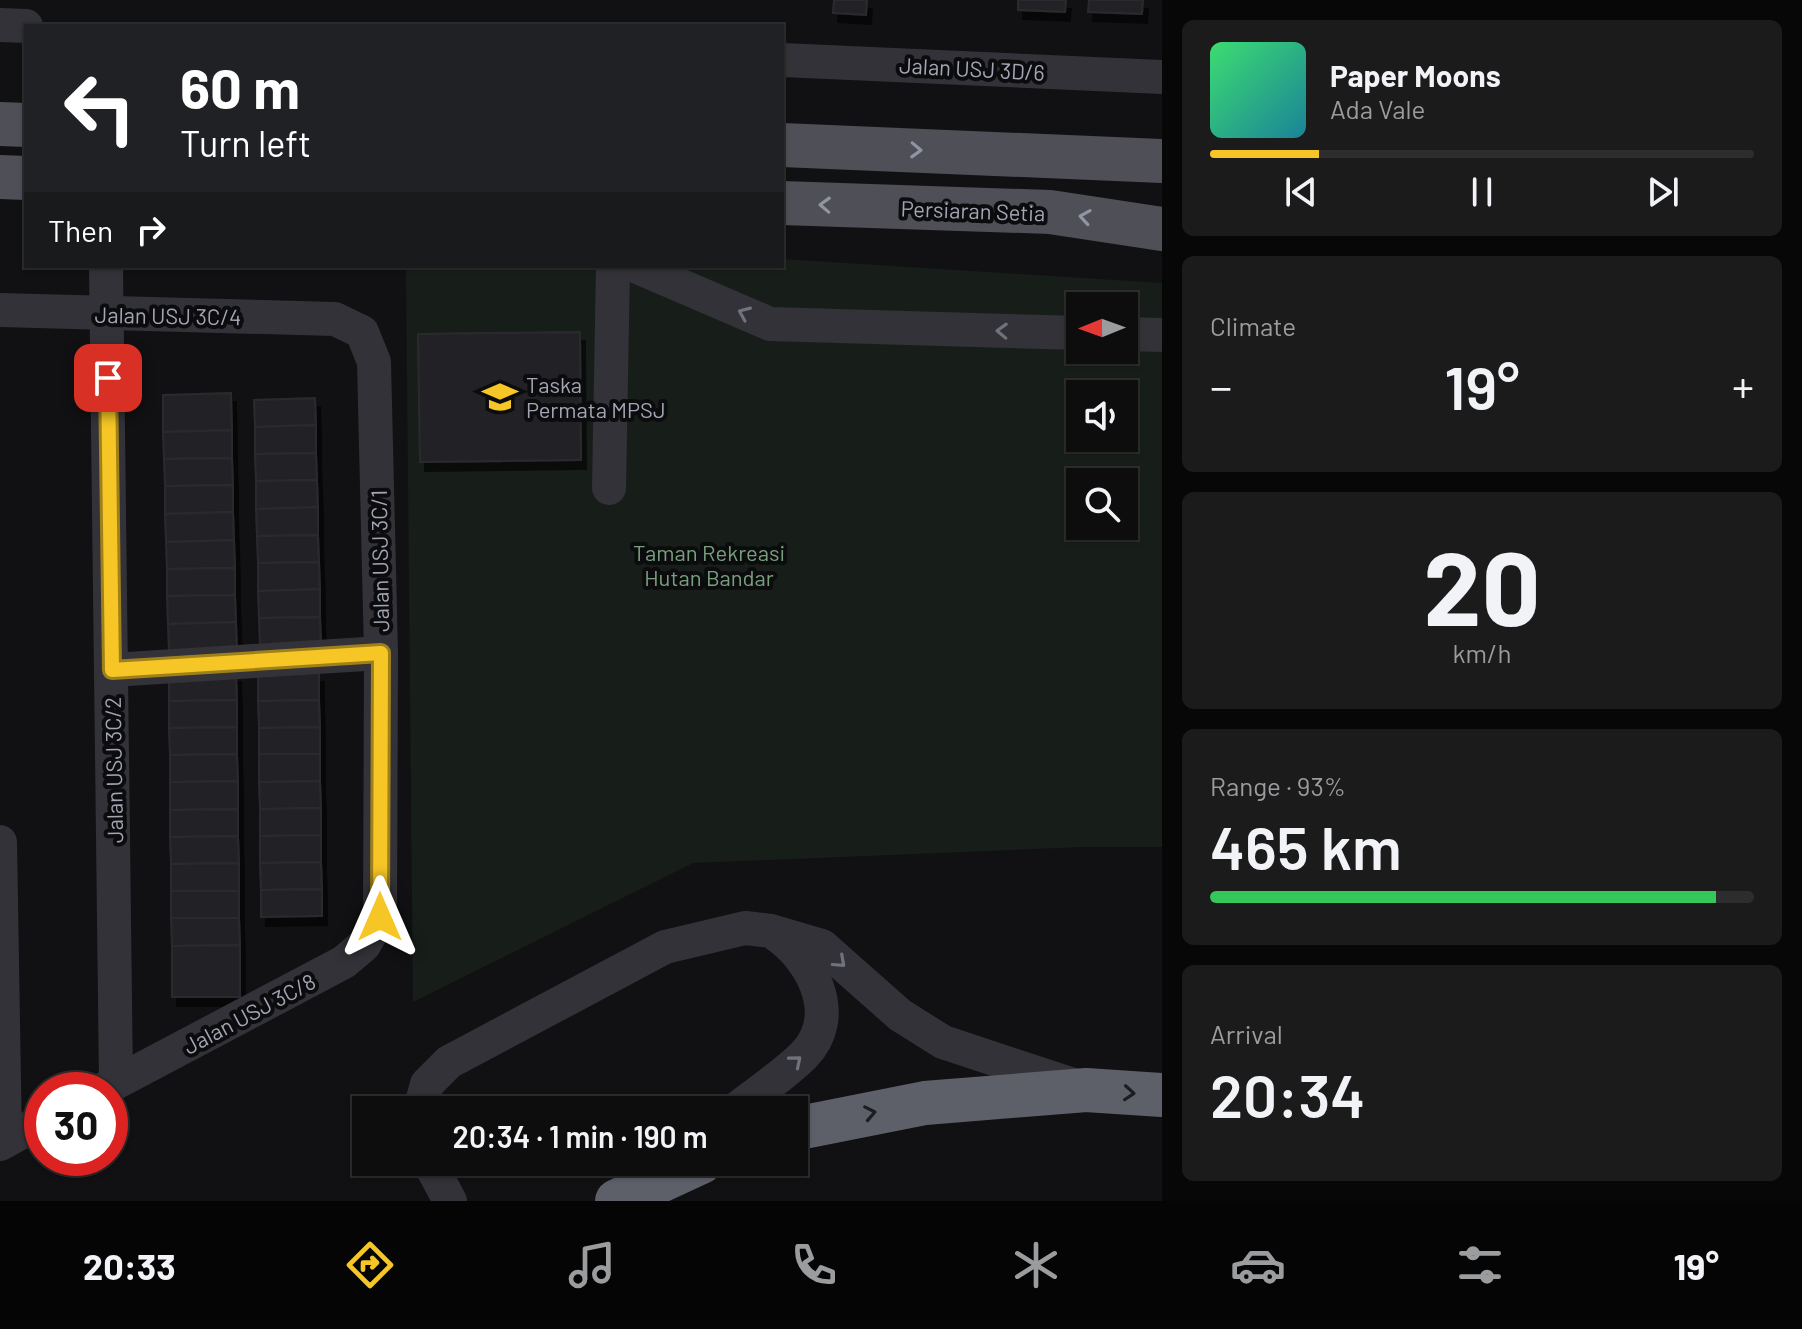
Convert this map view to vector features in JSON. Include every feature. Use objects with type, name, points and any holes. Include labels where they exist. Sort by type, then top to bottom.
[{"type":"highway","points":[[808,1126],[925,1103],[1086,1090],[1162,1095]]},
{"type":"highway","points":[[618,1200],[670,1176]]},
{"type":"main road","points":[[0,124],[24,125]]},
{"type":"main road","points":[[784,145],[1162,161]]},
{"type":"main road","points":[[0,177],[24,178]]},
{"type":"main road","name":"Persiaran Setia","points":[[784,203],[1050,212],[1162,229]]},
{"type":"street","points":[[0,25],[24,26]]},
{"type":"street","name":"Jalan USJ 3D/6","points":[[784,60],[1162,77]]},
{"type":"street","name":"Jalan USJ 3C/2","points":[[106,268],[112,670],[109,1072]]},
{"type":"street","points":[[609,488],[613,268]]},
{"type":"street","points":[[640,268],[770,324],[1066,333]]},
{"type":"street","name":"Jalan USJ 3C/4","points":[[0,310],[335,319]]},
{"type":"street","name":"Jalan USJ 3C/1","points":[[335,319],[362,332],[374,362],[381,653],[380,917]]},
{"type":"street","points":[[1138,334],[1162,335]]},
{"type":"street","points":[[112,670],[381,653]]},
{"type":"street","points":[[0,842],[2,1142],[24,1130]]},
{"type":"street","name":"Jalan USJ 3C/8","points":[[128,1076],[344,962],[364,945],[380,917]]},
{"type":"street","points":[[424,1096],[427,1084],[449,1062],[665,947],[745,928],[771,931],[822,946],[900,1015],[943,1042],[1086,1090]]},
{"type":"street","points":[[752,1096],[806,1053],[820,1028],[821,992],[810,967],[794,947],[771,931]]},
{"type":"street","points":[[437,1176],[450,1201]]},
{"type":"street","points":[[618,1200],[650,1176]]},
{"type":"green space","name":"Taman Rekreasi Hutan Bandar","points":[[784,259],[1162,283],[1162,847],[1082,847],[693,863],[413,1002],[406,268],[784,268]]},
{"type":"building","points":[[834,0],[867,0],[866,15],[833,13]]},
{"type":"building","points":[[1018,0],[1066,0],[1065,12],[1018,10]]},
{"type":"building","points":[[1089,0],[1143,0],[1142,14],[1088,12]]},
{"type":"building","name":"Taska Permata MPSJ","points":[[580,332],[581,460],[420,462],[418,334]]},
{"type":"building","points":[[231,393],[232,430],[163,432],[163,395]]},
{"type":"building","points":[[315,398],[316,425],[255,427],[254,400]]},
{"type":"building","points":[[316,425],[316,453],[255,454],[255,427]]},
{"type":"building","points":[[232,430],[232,458],[164,459],[163,432]]},
{"type":"building","points":[[316,453],[317,480],[256,481],[255,454]]},
{"type":"building","points":[[232,458],[233,485],[165,486],[164,459]]},
{"type":"building","points":[[317,480],[318,507],[256,509],[256,481]]},
{"type":"building","points":[[233,485],[233,512],[165,514],[165,486]]},
{"type":"building","points":[[318,507],[318,535],[257,536],[256,509]]},
{"type":"building","points":[[233,512],[234,540],[166,542],[165,514]]},
{"type":"building","points":[[318,535],[319,562],[258,563],[257,536]]},
{"type":"building","points":[[234,540],[235,568],[167,569],[166,542]]},
{"type":"building","points":[[319,562],[320,589],[258,591],[258,563]]},
{"type":"building","points":[[235,568],[235,595],[167,596],[167,569]]},
{"type":"building","points":[[320,589],[320,617],[259,618],[258,591]]},
{"type":"building","points":[[235,595],[236,622],[168,624],[167,596]]},
{"type":"building","points":[[320,617],[321,644],[260,645],[259,618]]},
{"type":"building","points":[[236,622],[237,650],[169,652],[168,624]]},
{"type":"building","points":[[169,673],[236,673],[237,700],[169,701]]},
{"type":"building","points":[[258,673],[319,673],[319,700],[258,701]]},
{"type":"building","points":[[237,700],[237,727],[169,728],[169,701]]},
{"type":"building","points":[[319,700],[320,727],[259,728],[258,701]]},
{"type":"building","points":[[237,727],[237,754],[170,755],[169,728]]},
{"type":"building","points":[[320,727],[320,754],[259,754],[259,728]]},
{"type":"building","points":[[237,754],[238,781],[170,782],[170,755]]},
{"type":"building","points":[[259,754],[320,754],[320,781],[259,782]]},
{"type":"building","points":[[238,781],[238,809],[170,810],[170,782]]},
{"type":"building","points":[[320,781],[321,808],[260,809],[259,782]]},
{"type":"building","points":[[321,808],[321,835],[260,836],[260,809]]},
{"type":"building","points":[[238,809],[238,836],[170,837],[170,810]]},
{"type":"building","points":[[321,835],[321,862],[260,863],[260,836]]},
{"type":"building","points":[[238,836],[239,863],[171,864],[170,837]]},
{"type":"building","points":[[321,862],[322,889],[261,890],[260,863]]},
{"type":"building","points":[[239,863],[239,891],[171,891],[171,864]]},
{"type":"building","points":[[322,889],[322,916],[261,917],[261,890]]},
{"type":"building","points":[[171,891],[239,891],[239,918],[171,918]]},
{"type":"building","points":[[171,918],[239,918],[240,945],[172,946]]},
{"type":"building","points":[[240,945],[240,997],[172,997],[172,946]]},
{"type":"place","name":"Taska Permata MPSJ","points":[[500,397]]},
{"type":"route","points":[[108,378],[112,670],[381,653],[380,917]]}]
